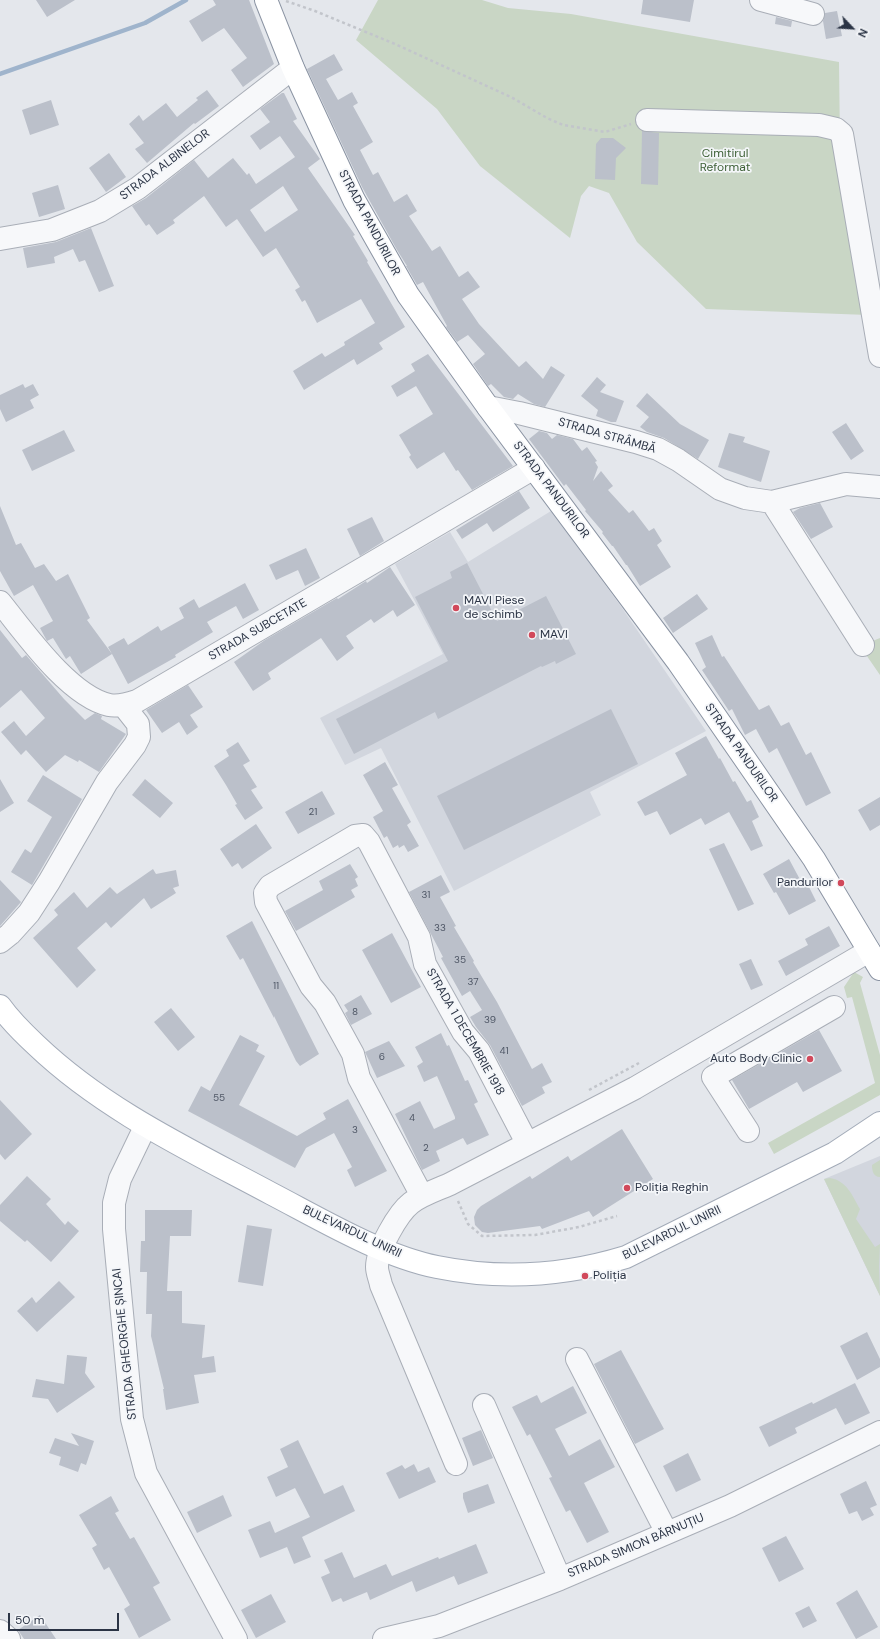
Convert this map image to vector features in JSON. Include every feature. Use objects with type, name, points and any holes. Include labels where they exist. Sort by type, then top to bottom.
[{"type":"main road","name":"STRADA PANDURILOR","points":[[266,0],[293,68],[354,200],[408,295],[488,408],[678,662],[833,889],[876,963]]},
{"type":"main road","name":"BULEVARDUL UNIRII","points":[[0,1006],[27,1037],[52,1060],[86,1087],[145,1126],[325,1222],[381,1249],[435,1267],[489,1275],[549,1274],[597,1266],[632,1254],[776,1181],[835,1153],[880,1122]]},
{"type":"main road","name":"BULEVARDUL UNIRII","points":[[835,1153],[880,1142]]},
{"type":"street","points":[[761,0],[812,14]]},
{"type":"street","name":"STRADA ALBINELOR","points":[[0,239],[52,230],[100,211],[138,188],[293,68]]},
{"type":"street","points":[[646,120],[819,125],[836,129],[842,134],[880,356]]},
{"type":"street","name":"STRADA STRÂMBĂ","points":[[488,408],[519,413],[636,442],[658,450],[678,460],[720,489],[745,498],[772,502],[846,484],[880,487]]},
{"type":"street","name":"STRADA SUBCETATE","points":[[0,602],[46,659],[67,680],[87,696],[109,705],[123,705],[137,701],[534,468]]},
{"type":"street","points":[[772,502],[863,645]]},
{"type":"street","points":[[0,942],[10,934],[29,913],[49,882],[107,782],[136,746],[139,737],[138,724],[123,705]]},
{"type":"street","name":"STRADA 1 DECEMBRIE 1918","points":[[422,1196],[359,1078],[353,1054],[325,1003],[311,986],[266,902],[265,894],[270,886],[355,836],[362,835],[369,842],[419,937],[425,964],[463,1032],[479,1051],[527,1143]]},
{"type":"street","points":[[456,1464],[381,1285],[377,1267],[381,1249],[398,1217],[410,1204],[422,1196],[450,1184],[876,963]]},
{"type":"street","points":[[748,1131],[713,1077],[834,1007]]},
{"type":"street","name":"STRADA GHEORGHE ȘINCAI","points":[[145,1126],[120,1178],[114,1203],[114,1229],[132,1419],[146,1473],[236,1639]]},
{"type":"street","points":[[577,1360],[667,1533]]},
{"type":"street","points":[[484,1404],[560,1579]]},
{"type":"street","name":"STRADA SIMION BĂRNUȚIU","points":[[384,1639],[439,1626],[560,1579],[730,1506],[880,1432]]},
{"type":"street","points":[[0,1631],[9,1639]]},
{"type":"path","points":[[283,0],[395,44],[511,97],[547,118],[563,125],[605,132],[646,120]]},
{"type":"path","points":[[586,1091],[641,1062]]},
{"type":"path","points":[[450,1184],[468,1224],[482,1236],[535,1235],[579,1227],[617,1216]]},
{"type":"shaded area","points":[[551,511],[620,605],[706,731],[590,792],[601,815],[454,891],[381,748],[345,765],[320,718],[443,654],[395,564],[450,532],[468,562]]},
{"type":"shaded area","points":[[880,1156],[880,1296],[824,1179]]},
{"type":"green space","name":"Cimitirul Reformat","points":[[378,0],[482,0],[508,8],[571,14],[839,62],[840,145],[868,315],[706,309],[637,242],[609,193],[589,186],[581,196],[570,238],[480,166],[437,109],[356,40]]},
{"type":"green space","points":[[880,638],[880,675],[860,646]]},
{"type":"green space","points":[[854,972],[863,977],[860,983],[880,1055],[880,1095],[774,1154],[768,1143],[875,1083],[852,997],[847,998],[844,987]]},
{"type":"green space","points":[[880,1160],[880,1177],[878,1177],[874,1175],[872,1165]]},
{"type":"green space","points":[[830,1178],[845,1185],[860,1209],[856,1219],[875,1247],[880,1244],[880,1296],[824,1179]]},
{"type":"building","points":[[36,0],[75,0],[47,17]]},
{"type":"building","points":[[213,0],[249,0],[274,64],[243,87],[231,70],[247,58],[224,28],[202,42],[189,21],[216,5]]},
{"type":"building","points":[[643,0],[694,0],[690,22],[641,14]]},
{"type":"building","points":[[837,11],[842,36],[826,39],[823,21],[825,13]]},
{"type":"building","points":[[776,17],[792,21],[791,27],[775,24]]},
{"type":"building","points":[[334,54],[343,70],[326,79],[338,100],[352,92],[358,103],[353,106],[373,142],[360,150],[373,175],[378,172],[394,202],[407,194],[417,211],[409,216],[432,251],[440,246],[459,277],[468,271],[480,287],[462,299],[479,324],[519,367],[526,361],[543,379],[551,366],[565,375],[545,407],[534,404],[518,394],[513,399],[504,397],[491,384],[488,386],[473,364],[485,354],[468,335],[457,342],[446,327],[447,326],[423,282],[417,285],[362,187],[307,69]]},
{"type":"building","points":[[207,90],[219,106],[195,124],[194,123],[147,163],[135,149],[144,143],[129,124],[139,115],[143,121],[166,103],[177,117],[198,100],[196,98]]},
{"type":"building","points":[[284,93],[297,119],[293,121],[320,159],[308,168],[355,235],[353,236],[368,261],[367,262],[405,327],[379,343],[383,349],[357,365],[354,359],[304,390],[293,371],[322,353],[325,357],[345,345],[344,342],[375,323],[361,299],[317,323],[305,300],[302,302],[295,290],[300,287],[276,248],[263,257],[237,219],[226,227],[204,196],[173,220],[175,223],[157,235],[149,224],[146,226],[132,206],[146,198],[194,160],[208,178],[233,158],[247,175],[249,173],[256,184],[295,157],[280,136],[260,150],[250,136],[270,122],[260,109]],"holes":[[[283,186],[298,210],[265,232],[250,210]]]},
{"type":"building","points":[[51,100],[59,125],[30,135],[22,110]]},
{"type":"building","points":[[642,131],[659,133],[658,185],[641,184]]},
{"type":"building","points":[[601,138],[613,138],[626,148],[616,158],[615,180],[595,179],[596,144]]},
{"type":"building","points":[[109,153],[126,177],[106,192],[89,168]]},
{"type":"building","points":[[58,185],[65,209],[39,217],[32,193]]},
{"type":"building","points":[[91,228],[114,286],[99,292],[85,260],[79,262],[73,249],[54,257],[55,263],[27,268],[23,248],[56,242]]},
{"type":"building","points":[[428,354],[513,466],[472,490],[458,470],[456,471],[444,452],[417,469],[409,457],[411,455],[399,435],[433,414],[416,386],[397,397],[391,386],[415,371],[411,364]]},
{"type":"building","points":[[597,377],[606,385],[600,392],[624,401],[616,422],[611,422],[596,416],[598,410],[581,396]]},
{"type":"building","points":[[23,384],[25,388],[33,384],[39,395],[30,400],[34,408],[6,422],[0,409],[0,395]]},
{"type":"building","points":[[647,393],[680,424],[709,440],[698,459],[664,438],[647,432],[640,427],[649,417],[636,406]]},
{"type":"building","points":[[846,423],[864,451],[851,460],[832,432]]},
{"type":"building","points":[[64,430],[75,451],[32,471],[22,450]]},
{"type":"building","points":[[539,431],[547,433],[552,439],[557,435],[573,439],[582,451],[587,447],[597,461],[595,462],[598,467],[593,481],[601,471],[613,486],[608,490],[629,513],[633,510],[649,531],[654,528],[662,541],[657,545],[671,567],[640,586],[627,565],[602,533],[603,532],[585,511],[586,510],[566,484],[564,486],[529,439]]},
{"type":"building","points":[[729,433],[745,437],[743,442],[770,451],[761,482],[718,467]]},
{"type":"building","points":[[519,491],[530,508],[493,532],[487,523],[462,539],[456,530]]},
{"type":"building","points":[[820,503],[833,527],[811,539],[793,512],[800,508]]},
{"type":"building","points":[[0,506],[16,545],[21,543],[35,568],[44,564],[56,581],[68,574],[90,618],[87,620],[112,654],[81,674],[70,656],[66,659],[53,638],[47,641],[40,628],[53,621],[33,585],[14,596],[0,571]]},
{"type":"building","points":[[372,517],[384,541],[360,556],[347,529]]},
{"type":"building","points":[[306,548],[320,578],[305,586],[298,570],[276,580],[269,565]]},
{"type":"building","points":[[467,563],[497,621],[546,596],[576,654],[556,664],[555,661],[542,667],[541,666],[438,719],[435,712],[354,754],[336,719],[448,661],[415,597],[452,578],[450,572]]},
{"type":"building","points":[[390,567],[415,605],[397,617],[393,610],[374,623],[371,619],[346,636],[354,648],[337,661],[321,638],[268,673],[271,679],[253,691],[234,662],[265,640],[337,598],[338,599],[366,581],[367,583]]},
{"type":"building","points":[[245,583],[259,610],[243,619],[236,606],[207,622],[213,632],[175,655],[176,657],[128,684],[108,647],[124,638],[128,645],[158,626],[161,631],[184,618],[179,608],[194,599],[199,608]]},
{"type":"building","points":[[697,594],[708,609],[673,633],[663,618]]},
{"type":"building","points":[[0,630],[22,658],[26,655],[64,699],[85,720],[95,713],[102,716],[101,719],[126,734],[99,772],[79,760],[78,762],[65,755],[46,772],[26,750],[21,755],[1,732],[14,721],[26,736],[45,718],[21,690],[0,708]]},
{"type":"building","points":[[712,635],[722,657],[724,656],[759,710],[769,705],[781,726],[789,722],[806,755],[811,752],[831,793],[806,806],[777,748],[769,753],[756,729],[745,735],[732,709],[729,711],[702,670],[706,667],[695,643]]},
{"type":"building","points":[[188,685],[203,707],[190,715],[198,727],[187,735],[179,722],[162,733],[146,710]]},
{"type":"building","points":[[611,709],[638,764],[464,850],[437,796]]},
{"type":"building","points":[[706,736],[733,782],[735,781],[747,802],[751,800],[759,817],[752,821],[763,846],[751,851],[729,812],[705,825],[701,818],[670,835],[657,811],[645,816],[637,802],[687,775],[675,753]]},
{"type":"building","points":[[238,742],[250,761],[243,765],[257,787],[251,790],[263,808],[245,820],[235,805],[237,804],[214,766],[229,756],[226,750]]},
{"type":"building","points":[[385,762],[398,785],[392,788],[411,822],[407,825],[419,846],[408,852],[404,845],[399,848],[398,845],[393,848],[387,836],[384,838],[373,817],[383,811],[363,775]]},
{"type":"building","points":[[43,775],[82,799],[32,885],[11,872],[25,849],[31,853],[52,817],[27,801]]},
{"type":"building","points":[[0,779],[14,803],[0,812]]},
{"type":"building","points":[[145,779],[173,803],[160,818],[132,795]]},
{"type":"building","points":[[322,791],[335,814],[298,834],[285,812]]},
{"type":"building","points":[[880,797],[880,825],[870,831],[858,810]]},
{"type":"building","points":[[256,824],[272,848],[242,869],[238,863],[232,867],[220,849]]},
{"type":"building","points":[[724,843],[754,904],[738,911],[709,849]]},
{"type":"building","points":[[789,859],[804,887],[808,885],[816,901],[789,915],[776,892],[774,893],[763,874]]},
{"type":"building","points":[[350,864],[358,877],[355,879],[358,886],[351,890],[355,897],[296,931],[285,911],[323,890],[319,881]]},
{"type":"building","points":[[153,869],[156,874],[176,870],[179,886],[173,888],[176,893],[151,909],[144,898],[111,928],[106,922],[77,948],[96,970],[77,988],[33,938],[58,915],[54,910],[74,892],[87,908],[110,887],[117,894]]},
{"type":"building","points":[[441,875],[450,892],[440,897],[456,926],[454,927],[497,1002],[532,1069],[542,1063],[552,1082],[542,1087],[545,1093],[522,1106],[490,1045],[470,1017],[482,1010],[470,991],[462,996],[441,958],[443,957],[409,892]]},
{"type":"building","points":[[0,880],[21,902],[0,926]]},
{"type":"building","points":[[252,921],[319,1054],[300,1066],[296,1061],[243,958],[240,960],[226,936]]},
{"type":"building","points":[[829,926],[840,946],[786,976],[778,961],[808,945],[805,939]]},
{"type":"building","points":[[392,933],[421,987],[391,1003],[362,950]]},
{"type":"building","points":[[751,959],[763,985],[751,990],[739,964]]},
{"type":"building","points":[[361,995],[372,1014],[351,1025],[345,1013],[348,1011],[344,1005]]},
{"type":"building","points":[[171,1008],[195,1037],[178,1051],[154,1022]]},
{"type":"building","points":[[819,1030],[842,1071],[803,1092],[797,1082],[749,1109],[732,1080]]},
{"type":"building","points":[[441,1033],[447,1046],[449,1045],[465,1081],[468,1080],[478,1102],[474,1104],[489,1135],[467,1145],[463,1138],[436,1151],[440,1161],[422,1170],[395,1114],[420,1101],[434,1129],[455,1119],[437,1076],[424,1082],[417,1066],[423,1062],[415,1047]]},
{"type":"building","points":[[240,1035],[259,1045],[256,1051],[265,1056],[239,1105],[297,1136],[326,1119],[323,1113],[348,1099],[387,1171],[355,1187],[347,1170],[352,1167],[334,1133],[306,1148],[295,1168],[188,1111],[201,1086],[210,1091]]},
{"type":"building","points":[[389,1041],[405,1066],[377,1078],[365,1052]]},
{"type":"building","points":[[0,1100],[32,1134],[5,1160],[0,1154]]},
{"type":"building","points":[[622,1129],[653,1179],[593,1217],[589,1211],[542,1229],[540,1226],[488,1233],[482,1232],[475,1225],[474,1217],[477,1210],[481,1206],[530,1176],[532,1179],[568,1156],[571,1161]]},
{"type":"building","points":[[27,1176],[51,1199],[46,1204],[65,1225],[68,1221],[79,1231],[51,1262],[27,1240],[25,1242],[0,1221],[0,1205]]},
{"type":"building","points":[[145,1210],[192,1210],[191,1236],[170,1236],[167,1291],[182,1291],[182,1323],[205,1325],[202,1358],[214,1356],[216,1372],[194,1375],[199,1403],[166,1410],[164,1389],[151,1336],[152,1314],[146,1314],[147,1272],[140,1272],[141,1241],[145,1241]]},
{"type":"building","points":[[247,1225],[272,1229],[263,1286],[238,1282]]},
{"type":"building","points":[[59,1281],[75,1297],[37,1332],[17,1311],[32,1297],[36,1303]]},
{"type":"building","points":[[867,1332],[880,1359],[880,1367],[857,1380],[840,1346]]},
{"type":"building","points":[[621,1350],[664,1429],[635,1444],[594,1364]]},
{"type":"building","points":[[67,1355],[87,1357],[85,1373],[95,1387],[57,1413],[48,1399],[32,1397],[36,1379],[64,1384]]},
{"type":"building","points":[[855,1383],[870,1413],[845,1425],[836,1408],[795,1428],[797,1433],[769,1447],[759,1427],[812,1402],[813,1404]]},
{"type":"building","points":[[573,1386],[587,1413],[555,1429],[569,1456],[600,1439],[615,1467],[584,1483],[609,1532],[587,1543],[570,1510],[566,1512],[549,1478],[552,1477],[530,1434],[527,1436],[512,1407],[537,1395],[541,1403]]},
{"type":"building","points":[[481,1430],[493,1458],[473,1466],[462,1438]]},
{"type":"building","points":[[71,1433],[94,1441],[86,1465],[81,1463],[78,1472],[59,1465],[61,1457],[49,1453],[55,1438],[79,1446]]},
{"type":"building","points":[[298,1440],[324,1494],[343,1485],[355,1511],[302,1537],[311,1557],[294,1564],[287,1547],[260,1558],[248,1530],[270,1521],[275,1533],[310,1517],[295,1488],[276,1497],[267,1477],[288,1467],[280,1449]]},
{"type":"building","points":[[688,1453],[701,1480],[676,1492],[663,1466]]},
{"type":"building","points":[[414,1464],[418,1472],[429,1467],[436,1482],[399,1499],[386,1473],[402,1465],[405,1469]]},
{"type":"building","points":[[866,1481],[877,1505],[870,1508],[874,1515],[862,1521],[857,1511],[849,1514],[840,1494]]},
{"type":"building","points":[[488,1484],[495,1503],[468,1513],[463,1498],[463,1493]]},
{"type":"building","points":[[223,1495],[232,1516],[197,1533],[187,1512]]},
{"type":"building","points":[[111,1496],[119,1511],[115,1513],[130,1539],[134,1537],[160,1583],[153,1587],[171,1620],[139,1638],[124,1609],[130,1605],[109,1567],[104,1570],[92,1548],[97,1545],[79,1515]]},
{"type":"building","points":[[786,1536],[804,1569],[779,1582],[762,1548]]},
{"type":"building","points":[[476,1544],[488,1573],[458,1585],[454,1576],[416,1592],[412,1581],[370,1600],[367,1592],[343,1602],[341,1598],[332,1602],[321,1577],[330,1573],[324,1560],[342,1552],[354,1578],[386,1564],[392,1576],[438,1557],[439,1559]]},
{"type":"building","points":[[857,1590],[878,1627],[856,1639],[836,1603]]},
{"type":"building","points":[[271,1594],[286,1622],[256,1638],[241,1610]]},
{"type":"building","points":[[809,1606],[817,1621],[803,1628],[795,1613]]},
{"type":"building","points":[[40,1615],[56,1639],[24,1639],[18,1630]]},
{"type":"waterway","points":[[0,74],[145,23],[186,0]]},
{"type":"place","name":"MAVI Piese de schimb","points":[[456,608]]},
{"type":"place","name":"MAVI","points":[[532,635]]},
{"type":"place","name":"Pandurilor","points":[[841,883]]},
{"type":"place","name":"Auto Body Clinic","points":[[810,1059]]},
{"type":"place","name":"Poliția Reghin","points":[[627,1188]]},
{"type":"place","name":"Poliția","points":[[585,1276]]}]
